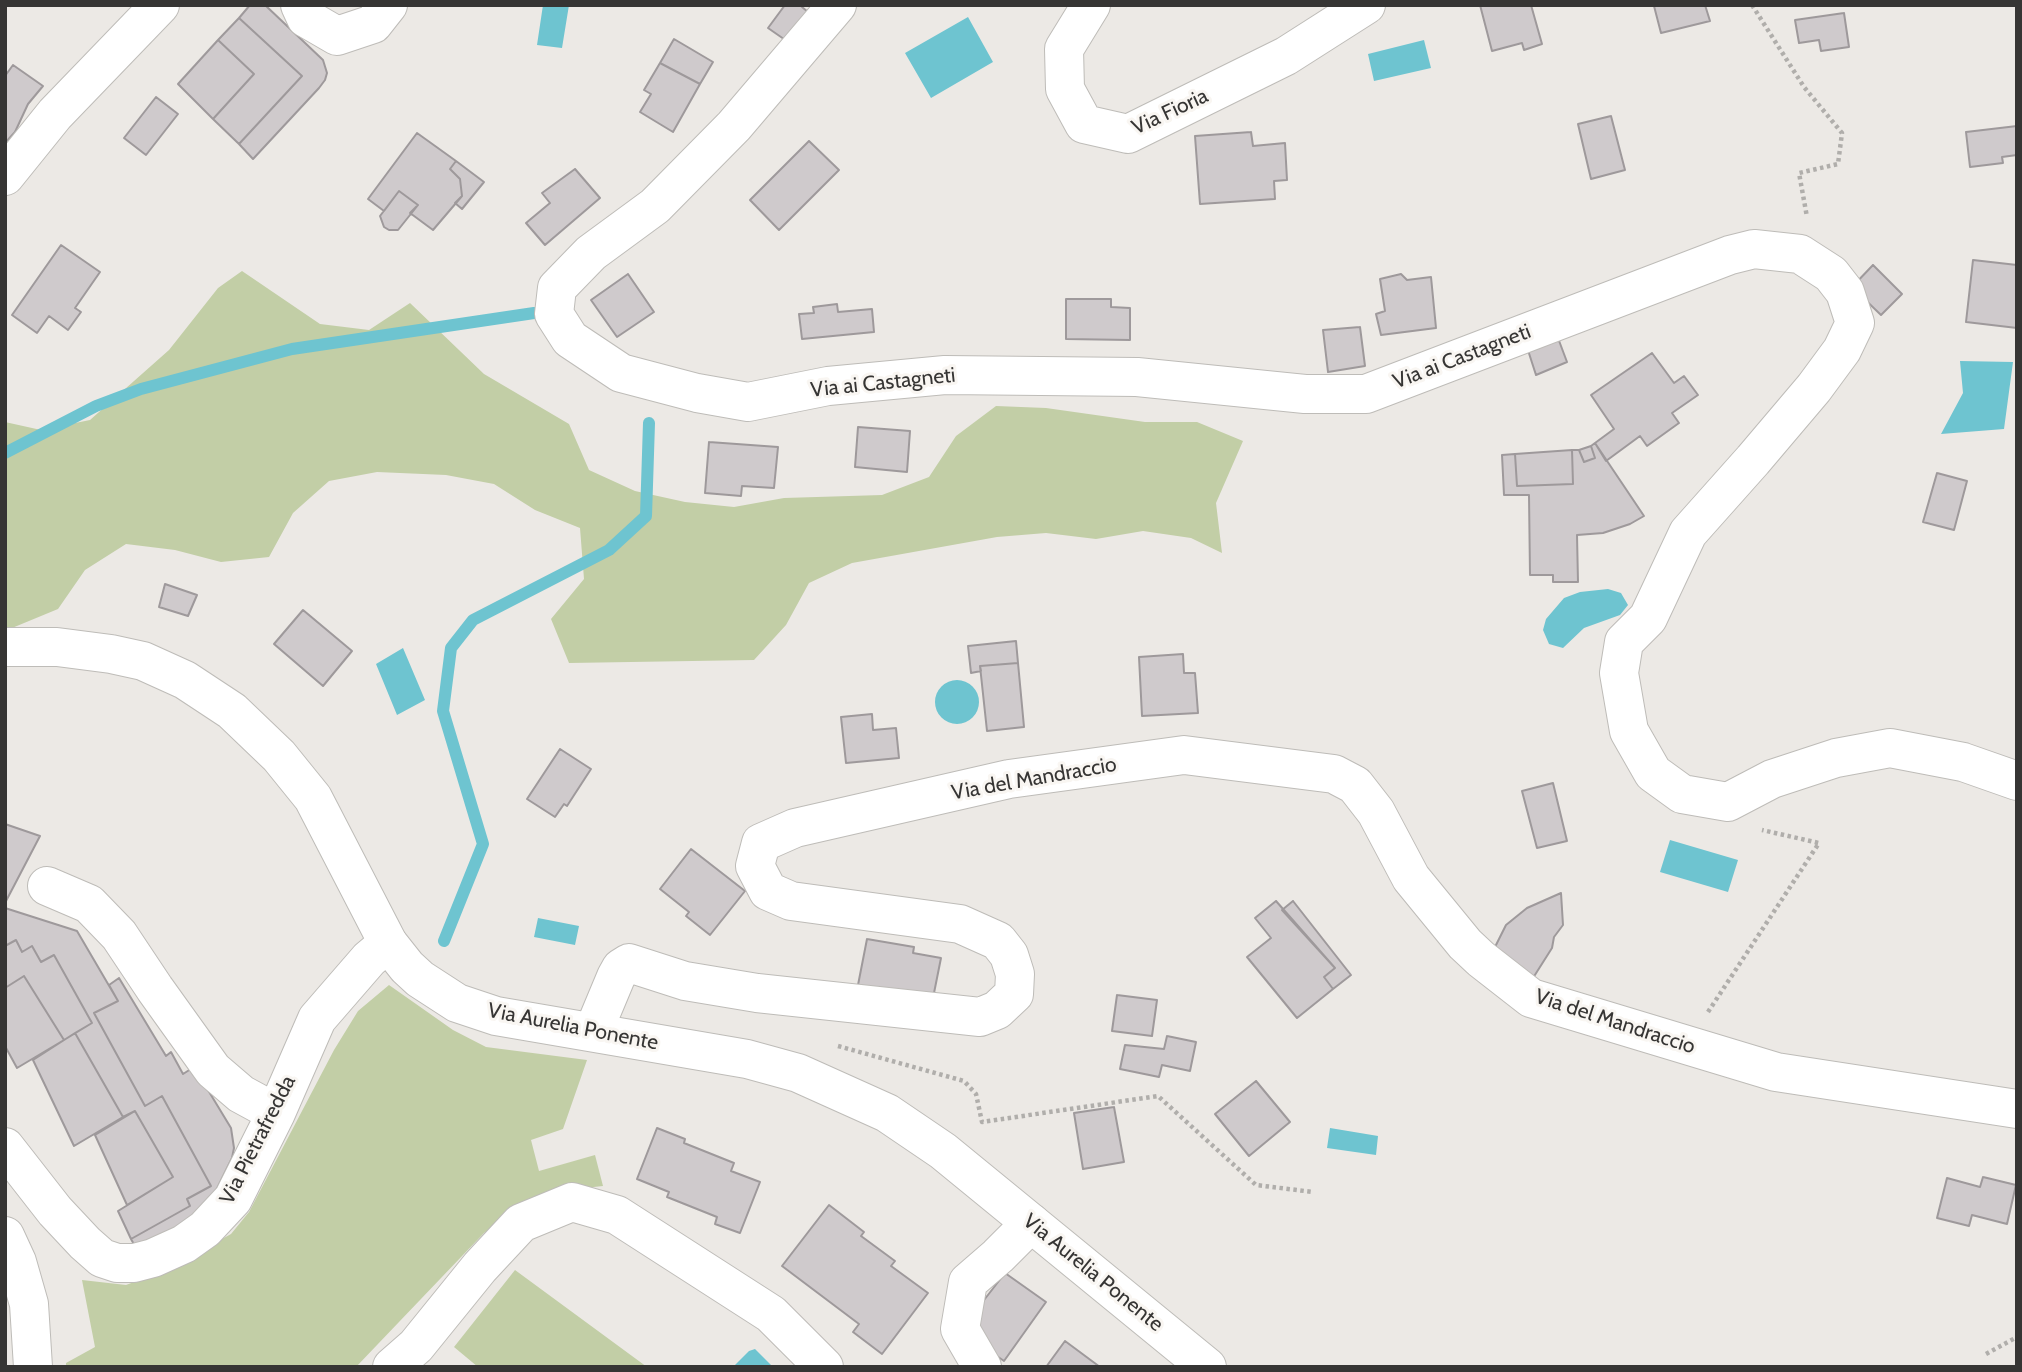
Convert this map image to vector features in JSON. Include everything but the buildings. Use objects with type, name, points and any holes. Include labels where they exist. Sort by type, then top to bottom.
[{"type":"street","points":[[5,176],[55,114],[160,5]]},
{"type":"street","points":[[300,5],[306,18],[337,36],[373,24],[388,5]]},
{"type":"street","name":"Via ai Castagneti","points":[[837,5],[734,126],[654,206],[591,253],[557,288],[554,314],[570,339],[621,373],[697,393],[748,402],[828,386],[945,374],[1137,377],[1306,394],[1366,394],[1730,255],[1754,249],[1800,254],[1831,274],[1845,292],[1855,323],[1842,350],[1814,388],[1688,533],[1648,618],[1624,642],[1619,673],[1629,731],[1653,773],[1682,794],[1728,802],[1772,779],[1836,758],[1890,748],[1963,762],[2017,782]]},
{"type":"street","name":"Via Fioria","points":[[1091,5],[1064,49],[1065,89],[1084,124],[1128,134],[1286,56],[1366,5]]},
{"type":"street","name":"Via Aurelia Ponente","points":[[5,647],[57,647],[111,654],[143,662],[185,680],[232,711],[279,756],[313,799],[388,943],[420,979],[457,1003],[496,1016],[747,1059],[798,1073],[887,1113],[943,1151],[1206,1367]]},
{"type":"street","name":"Via del Mandraccio","points":[[593,1032],[616,977],[621,968],[629,963],[685,981],[757,993],[980,1017],[997,1010],[1014,994],[1015,974],[1009,955],[998,941],[960,924],[791,901],[768,891],[755,866],[761,843],[795,828],[1009,779],[1184,755],[1334,774],[1355,785],[1376,812],[1411,878],[1465,944],[1481,960],[1531,998],[1776,1072],[2017,1109]]},
{"type":"street","points":[[47,886],[89,904],[119,935],[213,1070],[241,1094],[276,1113]]},
{"type":"street","name":"Via Pietrafredda","points":[[5,1147],[55,1211],[102,1258],[117,1263],[134,1263],[184,1244],[205,1229],[233,1199],[276,1113],[317,1019],[369,959],[388,943]]},
{"type":"street","points":[[392,1367],[416,1346],[480,1267],[521,1223],[572,1202],[617,1215],[771,1314],[824,1367]]},
{"type":"street","points":[[982,1367],[960,1329],[968,1282],[1031,1223]]},
{"type":"street","points":[[5,1236],[17,1262],[29,1304],[33,1367]]},
{"type":"path","points":[[1752,5],[1804,88],[1842,133],[1838,164],[1799,173],[1809,225],[1800,254]]},
{"type":"path","points":[[1706,1017],[1819,843],[1754,828]]},
{"type":"path","points":[[982,1122],[1158,1096],[1256,1185],[1313,1192]]},
{"type":"path","points":[[1986,1354],[2017,1337]]},
{"type":"green space","points":[[242,271],[320,324],[369,330],[410,303],[484,374],[569,424],[589,470],[635,491],[685,502],[734,507],[784,498],[882,495],[929,477],[956,436],[996,406],[1046,408],[1145,422],[1197,422],[1243,441],[1216,503],[1222,553],[1191,538],[1143,531],[1096,539],[1046,533],[997,537],[852,563],[809,583],[786,625],[754,660],[569,663],[551,619],[584,579],[580,528],[535,510],[494,484],[446,475],[377,472],[329,481],[293,513],[269,557],[221,562],[175,550],[126,544],[85,570],[58,609],[12,628],[5,627],[5,422],[41,430],[90,420],[169,350],[218,288]]},
{"type":"green space","points":[[389,985],[453,1030],[486,1047],[587,1060],[563,1129],[531,1140],[539,1171],[595,1155],[603,1186],[548,1192],[484,1233],[356,1367],[66,1367],[66,1363],[95,1347],[82,1280],[126,1285],[164,1271],[231,1234],[249,1212],[334,1050],[358,1011]]},
{"type":"green space","points":[[515,1270],[647,1367],[478,1367],[454,1347]]},
{"type":"water","points":[[543,5],[569,5],[562,48],[537,45]]},
{"type":"water","points":[[968,17],[993,62],[931,98],[905,53]]},
{"type":"water","points":[[1424,40],[1431,68],[1374,81],[1368,54]]},
{"type":"water","points":[[1960,361],[2013,362],[2004,429],[1941,434],[1963,393]]},
{"type":"water","points":[[1608,589],[1621,593],[1628,605],[1620,615],[1584,628],[1563,648],[1549,644],[1543,630],[1546,619],[1564,598],[1580,592]]},
{"type":"water","points":[[403,648],[425,700],[397,715],[376,664]]},
{"type":"water","points":[[957,680],[973,686],[979,702],[973,718],[957,724],[941,718],[935,702],[941,686]]},
{"type":"water","points":[[1670,840],[1738,860],[1728,892],[1660,872]]},
{"type":"water","points":[[538,918],[579,926],[575,945],[534,937]]},
{"type":"water","points":[[1330,1128],[1378,1136],[1376,1155],[1327,1148]]},
{"type":"water","points":[[755,1349],[773,1367],[733,1367],[749,1351]]},
{"type":"waterway","points":[[5,453],[96,406],[141,389],[292,349],[534,313]]},
{"type":"waterway","points":[[444,941],[483,844],[443,711],[451,648],[473,620],[609,550],[646,516],[649,423]]}]
